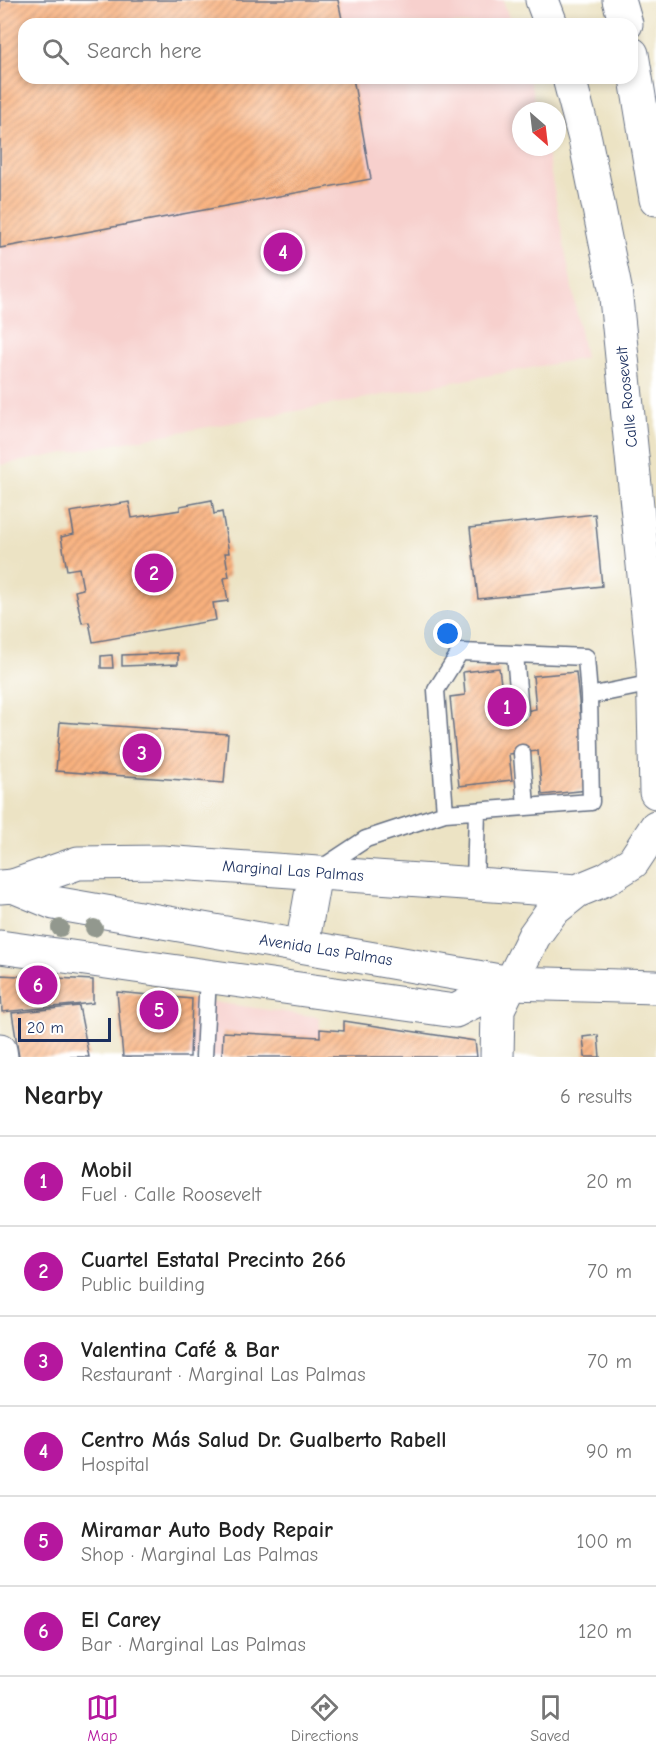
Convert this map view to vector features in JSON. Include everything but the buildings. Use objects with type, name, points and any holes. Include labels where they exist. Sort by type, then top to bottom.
[{"type":"main road","points":[[542,0],[549,18]]},
{"type":"main road","points":[[619,0],[624,18]]},
{"type":"main road","name":"Calle Roosevelt","points":[[571,84],[585,139],[615,288],[654,666],[656,792]]},
{"type":"main road","points":[[637,84],[656,199]]},
{"type":"main road","points":[[497,1057],[498,1009],[534,936],[552,911],[577,891],[606,879],[633,862],[656,827]]},
{"type":"main road","name":"Marginal Las Palmas","points":[[7,886],[78,863],[162,862],[577,891]]},
{"type":"main road","points":[[302,946],[315,873]]},
{"type":"main road","name":"Avenida Las Palmas","points":[[7,886],[54,903],[511,983],[656,987]]},
{"type":"main road","points":[[0,947],[455,1011],[511,983]]},
{"type":"main road","points":[[0,1050],[1,1057]]},
{"type":"lane","points":[[315,873],[366,839],[445,813],[591,802],[587,754],[586,657],[460,652],[436,690],[445,813]]},
{"type":"lane","points":[[515,654],[520,712]]},
{"type":"lane","points":[[586,707],[654,666]]},
{"type":"lane","points":[[526,807],[528,759]]},
{"type":"lane","points":[[475,884],[477,811]]},
{"type":"lane","points":[[204,1057],[208,976]]},
{"type":"shaded area","points":[[0,0],[503,0],[509,18],[18,18],[18,84],[530,84],[535,102],[512,102],[512,156],[548,156],[585,358],[0,465]]},
{"type":"shaded area","points":[[117,992],[192,999],[319,1017],[323,1057],[123,1057]]},
{"type":"place","name":"Centro Más Salud Dr. Gualberto Rabell","points":[[283,252]]},
{"type":"place","name":"Cuartel Estatal Precinto 266","points":[[154,573]]},
{"type":"place","name":"Mobil","points":[[507,707]]},
{"type":"place","name":"Valentina Café & Bar","points":[[142,753]]},
{"type":"place","name":"El Carey","points":[[38,985]]},
{"type":"place","name":"Miramar Auto Body Repair","points":[[159,1010]]}]
